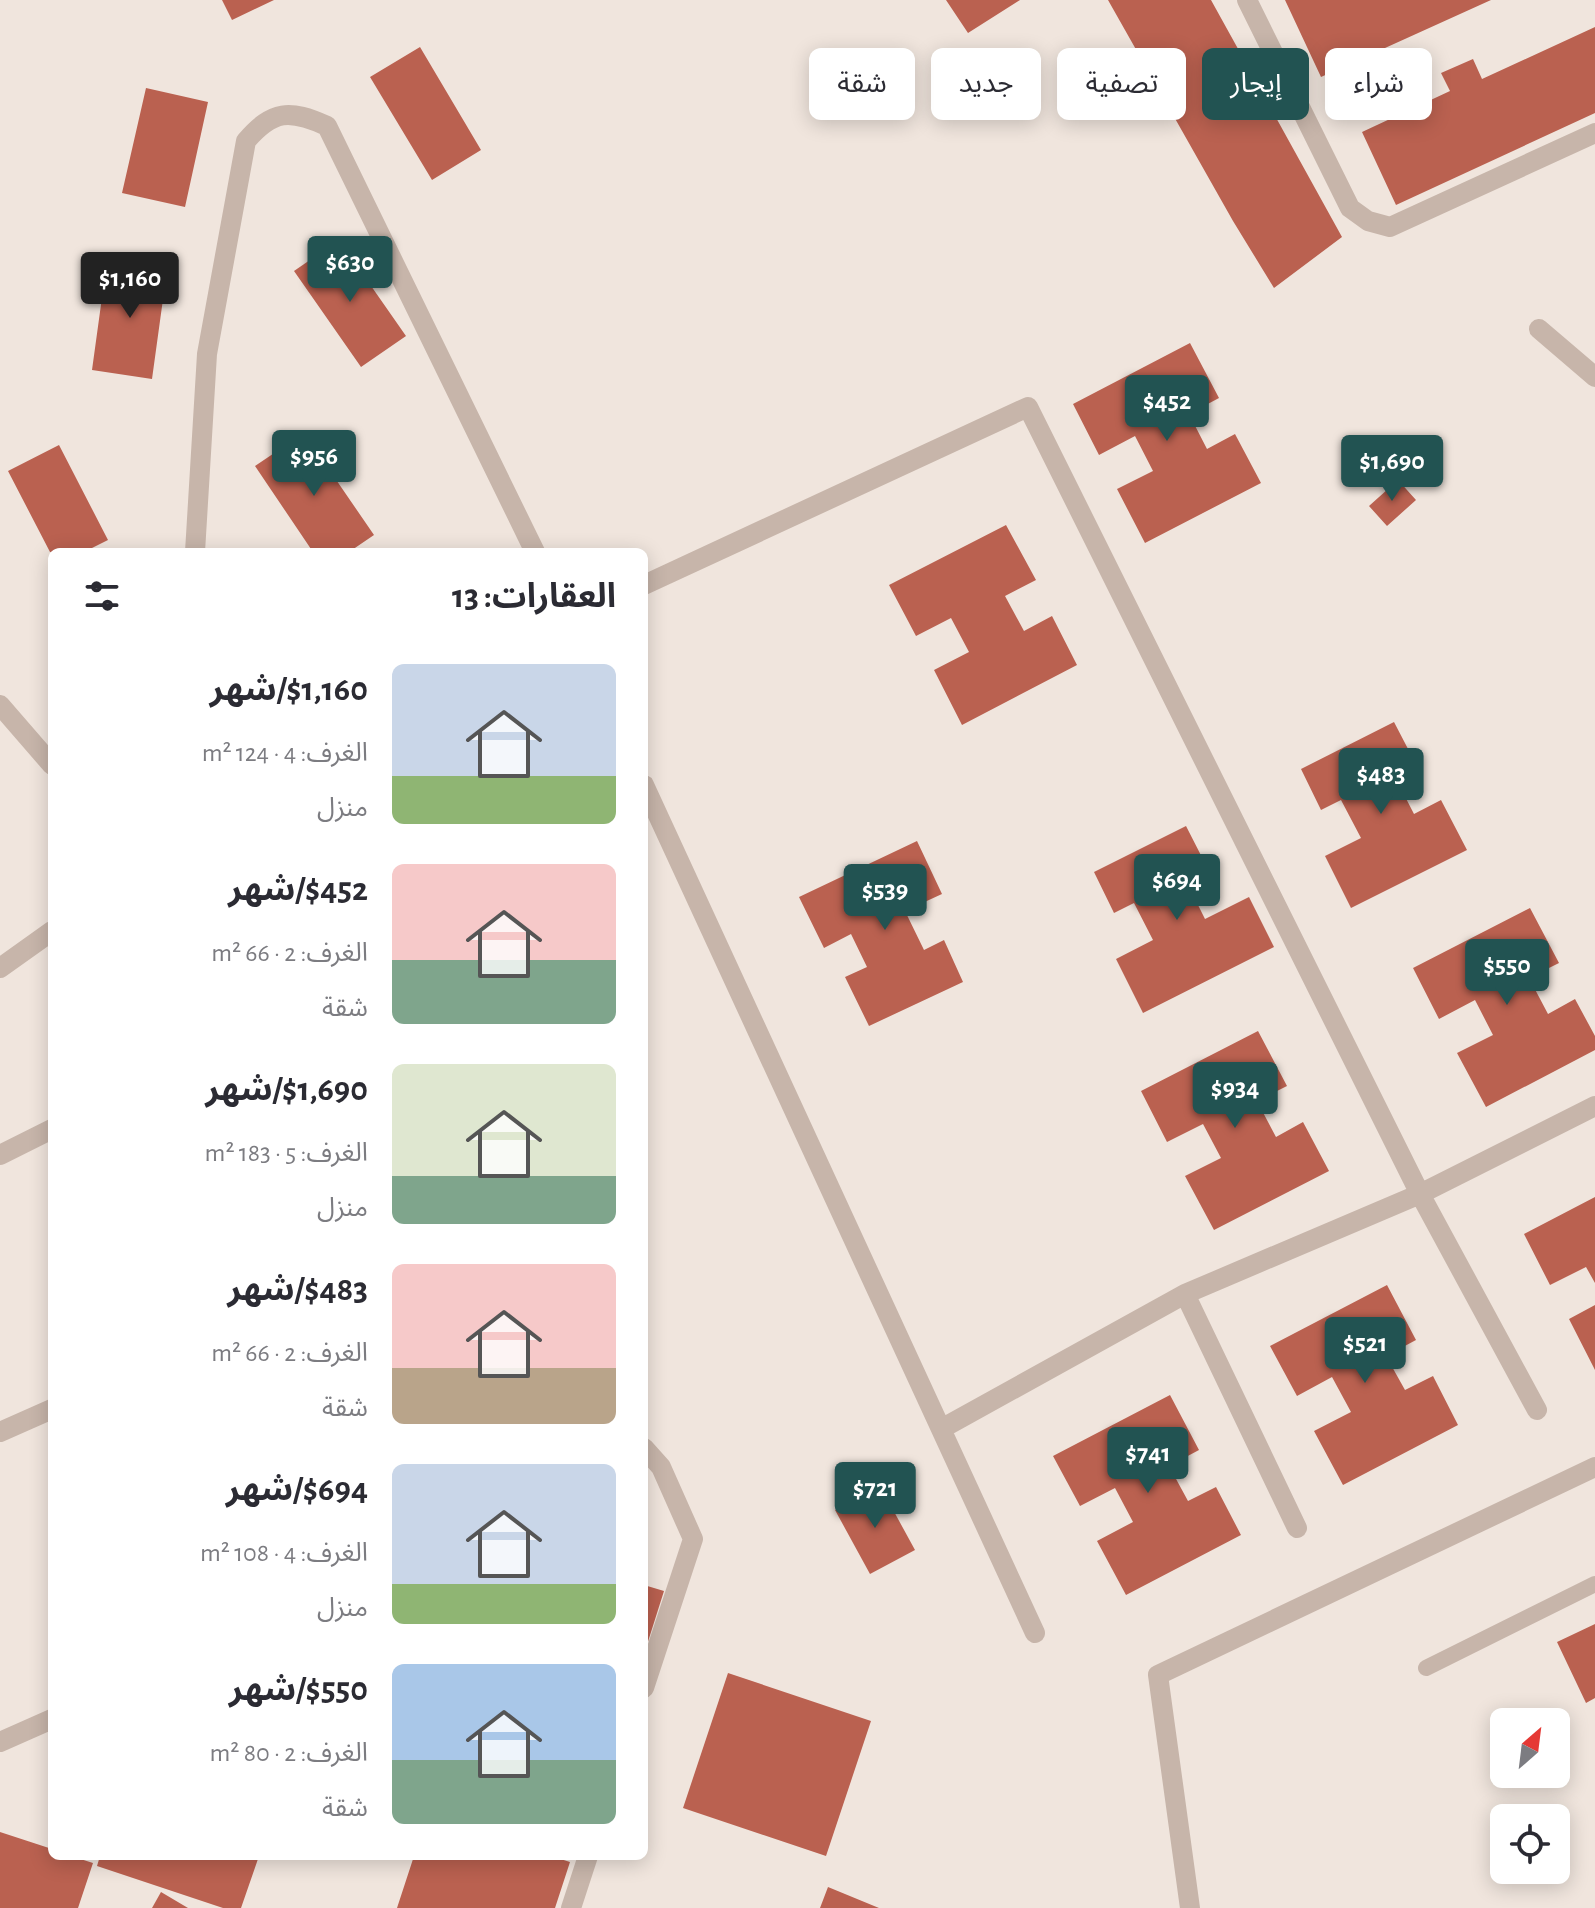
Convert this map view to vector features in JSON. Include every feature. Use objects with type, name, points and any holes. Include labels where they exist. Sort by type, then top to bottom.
[{"type":"street","points":[[1247,0],[1350,208],[1368,221],[1390,227],[1595,133]]},
{"type":"street","points":[[195,548],[207,354],[246,141],[261,123],[282,114],[304,115],[327,126],[533,548]]},
{"type":"street","points":[[1539,329],[1595,377]]},
{"type":"street","points":[[648,583],[1028,407],[1420,1194],[1537,1410]]},
{"type":"street","points":[[0,705],[48,760]]},
{"type":"street","points":[[648,794],[1035,1633]]},
{"type":"street","points":[[0,968],[48,934]]},
{"type":"street","points":[[941,1429],[1185,1294],[1420,1194],[1595,1106]]},
{"type":"street","points":[[0,1155],[48,1131]]},
{"type":"street","points":[[1185,1294],[1297,1528]]},
{"type":"street","points":[[0,1432],[48,1411]]},
{"type":"street","points":[[648,1452],[661,1467],[693,1539],[648,1676]]},
{"type":"street","points":[[1190,1908],[1158,1675],[1595,1467]]},
{"type":"street","points":[[0,1742],[48,1721]]},
{"type":"street","points":[[571,1908],[587,1860]]},
{"type":"lane","points":[[1426,1668],[1595,1584]]},
{"type":"building","points":[[222,0],[274,0],[232,20]]},
{"type":"building","points":[[946,0],[1020,0],[968,33]]},
{"type":"building","points":[[1108,0],[1211,0],[1238,48],[1202,48],[1202,120],[1277,120],[1342,237],[1274,288],[1176,120],[1186,120],[1186,48],[1135,48]]},
{"type":"building","points":[[1285,0],[1491,0],[1385,48],[1325,48],[1325,75],[1321,77]]},
{"type":"building","points":[[1595,27],[1595,113],[1396,205],[1362,132],[1388,120],[1432,120],[1432,99],[1450,91],[1441,73],[1473,59],[1482,79]]},
{"type":"building","points":[[420,47],[481,150],[432,180],[370,77]]},
{"type":"building","points":[[146,88],[208,102],[185,207],[122,193]]},
{"type":"building","points":[[339,240],[406,336],[361,367],[294,271]]},
{"type":"building","points":[[107,261],[167,270],[152,379],[92,370]]},
{"type":"building","points":[[1190,343],[1219,398],[1189,414],[1207,449],[1235,434],[1261,483],[1145,543],[1117,489],[1153,471],[1135,436],[1099,455],[1073,404]]},
{"type":"building","points":[[304,433],[374,535],[355,548],[310,548],[255,466]]},
{"type":"building","points":[[59,445],[108,540],[92,548],[48,548],[8,471]]},
{"type":"building","points":[[1398,480],[1416,500],[1387,526],[1369,506]]},
{"type":"building","points":[[1006,525],[1036,580],[1005,596],[1024,631],[1052,616],[1077,665],[962,725],[934,670],[969,652],[951,618],[916,636],[889,585]]},
{"type":"building","points":[[1394,722],[1419,770],[1397,781],[1414,814],[1441,800],[1467,850],[1351,908],[1325,856],[1361,838],[1341,800],[1321,810],[1301,769]]},
{"type":"building","points":[[1186,826],[1210,873],[1187,883],[1205,919],[1249,897],[1274,947],[1143,1013],[1116,959],[1153,940],[1134,903],[1114,913],[1094,872]]},
{"type":"building","points":[[917,841],[942,894],[905,911],[924,950],[944,940],[963,982],[869,1026],[845,977],[867,967],[851,934],[824,948],[799,897]]},
{"type":"building","points":[[1530,908],[1559,963],[1529,978],[1548,1014],[1575,999],[1595,1036],[1595,1050],[1486,1107],[1457,1053],[1493,1035],[1475,1000],[1439,1019],[1413,968]]},
{"type":"building","points":[[1258,1031],[1287,1086],[1257,1101],[1276,1137],[1303,1122],[1329,1171],[1214,1230],[1185,1176],[1221,1158],[1203,1124],[1167,1142],[1141,1091]]},
{"type":"building","points":[[1595,1197],[1595,1283],[1586,1267],[1550,1285],[1524,1234]]},
{"type":"building","points":[[1387,1285],[1416,1340],[1386,1356],[1405,1390],[1433,1376],[1458,1425],[1343,1485],[1314,1431],[1351,1412],[1332,1377],[1297,1396],[1270,1346]]},
{"type":"building","points":[[1595,1305],[1595,1370],[1569,1319]]},
{"type":"building","points":[[1170,1395],[1199,1450],[1169,1466],[1188,1501],[1216,1487],[1241,1535],[1126,1595],[1097,1541],[1133,1522],[1115,1488],[1080,1506],[1053,1456]]},
{"type":"building","points":[[880,1486],[915,1550],[870,1574],[835,1510]]},
{"type":"building","points":[[648,1586],[664,1591],[648,1642]]},
{"type":"building","points":[[1595,1624],[1595,1698],[1586,1703],[1557,1642]]},
{"type":"building","points":[[728,1673],[871,1721],[826,1856],[683,1808]]},
{"type":"building","points":[[0,1832],[48,1848],[48,1860],[93,1863],[78,1908],[0,1908]]},
{"type":"building","points":[[99,1860],[258,1860],[241,1908],[223,1908],[97,1866]]},
{"type":"building","points":[[413,1860],[570,1862],[555,1908],[397,1908]]},
{"type":"building","points":[[828,1887],[879,1908],[820,1908]]},
{"type":"building","points":[[161,1892],[188,1908],[152,1908]]}]
